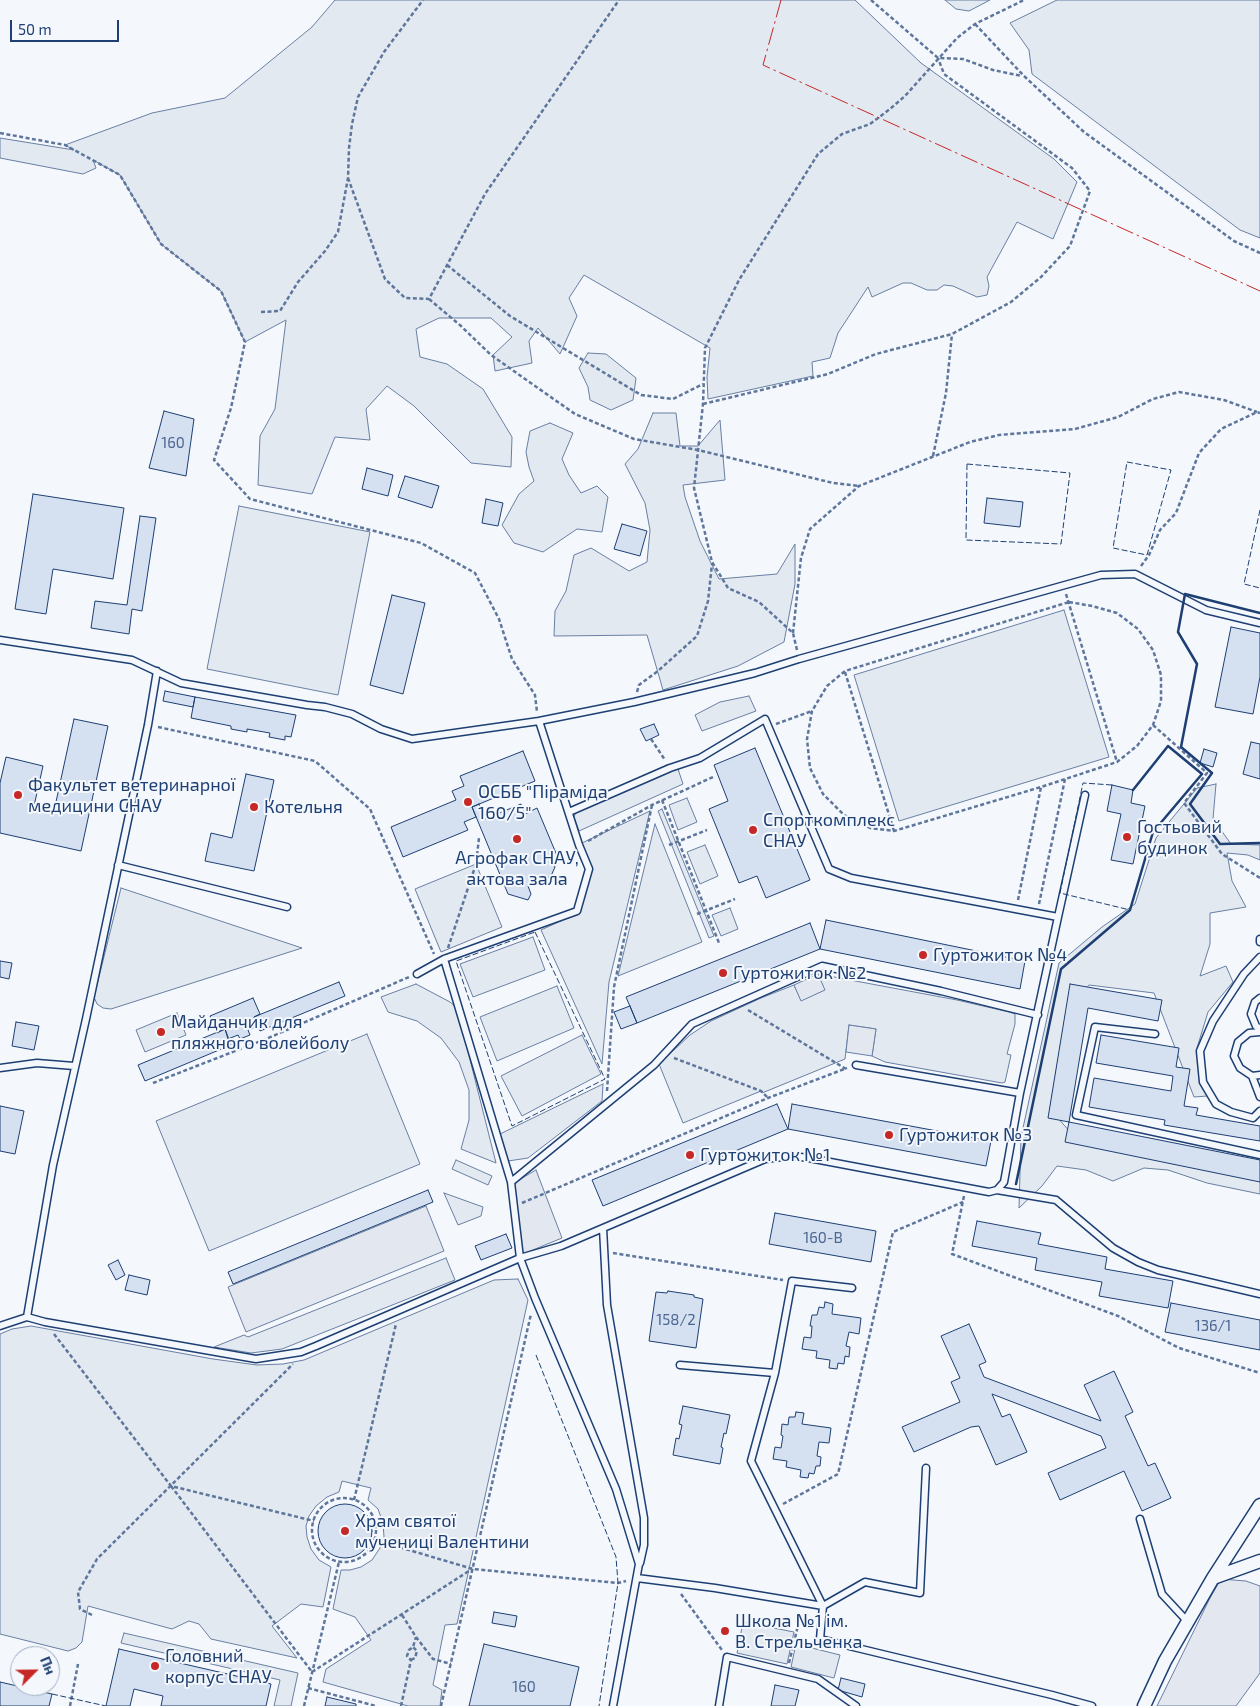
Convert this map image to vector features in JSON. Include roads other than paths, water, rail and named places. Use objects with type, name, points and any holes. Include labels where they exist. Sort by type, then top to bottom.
[{"type":"street","points":[[1144,1706],[1165,1661],[1188,1621],[1260,1505]]},
{"type":"street","points":[[1213,1578],[1260,1561]]},
{"type":"lane","points":[[0,640],[132,660],[181,683],[307,706],[325,707],[352,714],[381,729],[412,739],[539,721],[634,702],[755,673],[1101,575],[1135,574],[1206,610],[1260,623]]},
{"type":"lane","points":[[27,1317],[53,1165],[148,725],[157,671]]},
{"type":"lane","points":[[568,812],[670,768],[700,758],[765,719],[829,869],[851,878],[1058,917]]},
{"type":"lane","points":[[417,974],[441,960],[577,911],[589,869],[579,846],[539,721]]},
{"type":"lane","points":[[998,1190],[1004,1182],[1020,1093],[1085,795]]},
{"type":"lane","points":[[118,865],[287,907]]},
{"type":"lane","points":[[1260,957],[1244,974],[1213,1021],[1200,1051],[1203,1082],[1216,1104],[1231,1112],[1256,1118],[1260,1111]]},
{"type":"lane","points":[[441,960],[511,1182],[520,1258],[534,1298],[616,1489],[640,1564]]},
{"type":"lane","points":[[511,1182],[654,1066],[692,1024],[822,966],[941,991],[1038,1015]]},
{"type":"lane","points":[[1260,998],[1255,1002],[1251,1014],[1260,1031],[1249,1033],[1238,1042],[1234,1056],[1240,1068],[1252,1076],[1260,1097]]},
{"type":"lane","points":[[1155,1034],[1095,1027],[1076,1115],[1260,1155]]},
{"type":"lane","points":[[0,1068],[37,1063],[74,1066]]},
{"type":"lane","points":[[856,1065],[1020,1093]]},
{"type":"lane","points":[[1252,1076],[1260,1075]]},
{"type":"lane","points":[[0,1326],[27,1317],[45,1322],[256,1359],[301,1352],[457,1287],[520,1258],[561,1246],[765,1160],[792,1156],[989,1192],[998,1190],[1056,1200],[1113,1248],[1151,1267],[1260,1294]]},
{"type":"lane","points":[[603,1228],[607,1305],[644,1518],[644,1545],[613,1706]]},
{"type":"lane","points":[[852,1288],[792,1282],[775,1373],[751,1461],[823,1606],[820,1639],[1092,1706]]},
{"type":"lane","points":[[680,1365],[775,1373]]},
{"type":"lane","points":[[637,1578],[823,1606],[865,1582],[920,1593],[926,1468]]},
{"type":"lane","points":[[1140,1520],[1162,1594],[1188,1621]]},
{"type":"lane","points":[[719,1706],[727,1657],[818,1679],[856,1706]]},
{"type":"place","name":"Факультет ветеринарної медицини СНАУ","points":[[18,795]]},
{"type":"place","name":"ОСББ \"Піраміда 160/5\"","points":[[468,802]]},
{"type":"place","name":"Котельня","points":[[254,807]]},
{"type":"place","name":"Спорткомплекс СНАУ","points":[[753,830]]},
{"type":"place","name":"Гостьовий будинок","points":[[1127,837]]},
{"type":"place","name":"Агрофак СНАУ, актова зала","points":[[517,839]]},
{"type":"place","name":"Гуртожиток №4","points":[[923,955]]},
{"type":"place","name":"Гуртожиток №2","points":[[723,973]]},
{"type":"place","name":"Майданчик для пляжного волейболу","points":[[161,1032]]},
{"type":"place","name":"Гуртожиток №3","points":[[889,1135]]},
{"type":"place","name":"Гуртожиток №1","points":[[690,1155]]},
{"type":"place","name":"Храм святої мучениці Валентини","points":[[345,1531]]},
{"type":"place","name":"Школа №1 ім. В. Стрельченка","points":[[725,1631]]},
{"type":"place","name":"Головний корпус СНАУ","points":[[155,1666]]}]
